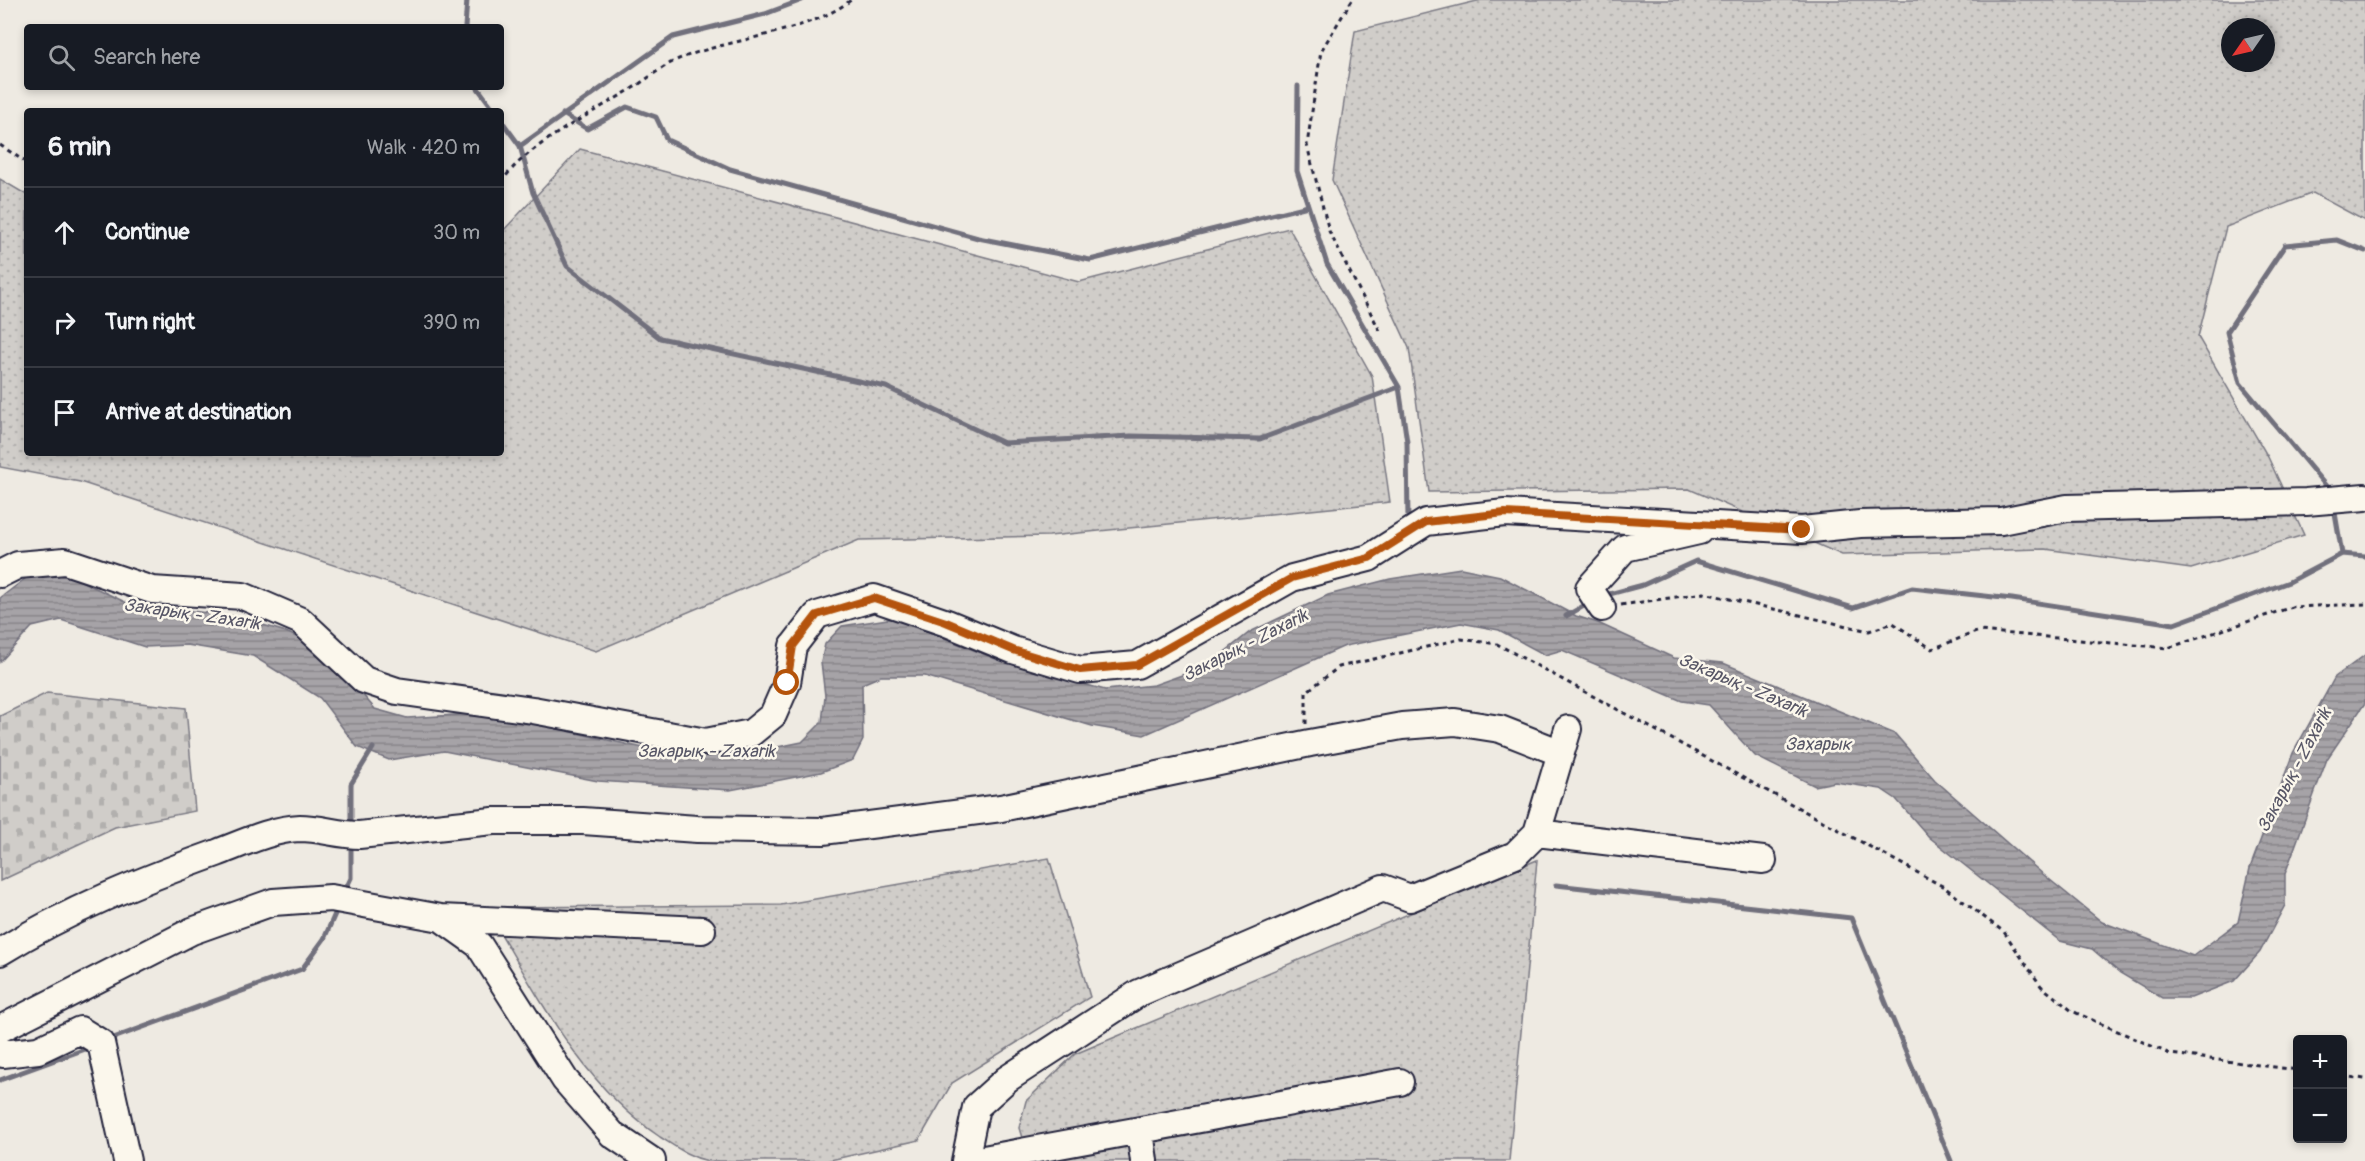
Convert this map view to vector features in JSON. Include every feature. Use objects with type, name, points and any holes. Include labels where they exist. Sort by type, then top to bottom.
[{"type":"street","points":[[0,574],[18,565],[65,561],[152,590],[243,596],[301,621],[364,680],[386,687],[706,742],[751,733],[773,716],[787,683],[793,646],[817,615],[874,598],[946,622],[1013,650],[1080,670],[1137,665],[1292,578],[1369,558],[1426,522],[1505,513],[1729,524],[1802,530],[1860,524],[2001,521],[2067,508],[2306,502],[2359,498]]},
{"type":"street","points":[[1595,598],[1625,548],[1729,524]]},
{"type":"street","points":[[0,952],[45,924],[142,880],[272,833],[301,828],[339,835],[359,835],[493,821],[583,821],[697,830],[823,831],[1001,808],[1310,743],[1402,726],[1455,722],[1500,729],[1561,753]]},
{"type":"street","points":[[965,1161],[976,1107],[1007,1079],[1139,993],[1383,888],[1410,898],[1515,855],[1537,833],[1568,729]]},
{"type":"street","points":[[1537,833],[1763,860]]},
{"type":"street","points":[[0,1029],[192,931],[273,902],[332,898],[441,918],[702,930]]},
{"type":"street","points":[[441,918],[479,945],[565,1080],[612,1134],[652,1161]]},
{"type":"street","points":[[0,1050],[3,1054],[38,1050],[80,1030],[101,1043],[127,1161]]},
{"type":"street","points":[[973,1161],[1400,1082]]},
{"type":"street","points":[[1140,1131],[1144,1161]]},
{"type":"path","points":[[504,178],[509,170],[533,150],[682,57],[767,35],[840,9],[851,0]]},
{"type":"path","points":[[1352,0],[1321,51],[1307,145],[1329,231],[1381,333]]},
{"type":"path","points":[[0,145],[24,161]]},
{"type":"path","points":[[1595,598],[1704,593],[1869,631],[1893,623],[1932,649],[1979,631],[2168,648],[2292,607],[2365,604]]},
{"type":"path","points":[[1310,743],[1305,716],[1306,692],[1339,668],[1461,639],[1497,644],[1944,887],[2004,933],[2041,986],[2072,1011],[2170,1054],[2293,1070]]},
{"type":"path","points":[[2347,1077],[2365,1079]]},
{"type":"green space","points":[[1481,0],[2365,0],[2365,221],[2313,193],[2226,227],[2198,337],[2268,457],[2304,535],[2191,569],[2045,549],[1842,555],[1689,489],[1429,492],[1409,348],[1332,180],[1355,31]]},
{"type":"green space","points":[[580,149],[1079,282],[1289,228],[1372,376],[1390,502],[1049,536],[859,540],[596,651],[80,482],[0,467],[0,179],[24,193],[24,456],[504,456],[504,230]]},
{"type":"green space","points":[[47,693],[186,708],[195,811],[115,827],[0,881],[0,716]]},
{"type":"green space","points":[[1049,858],[1090,997],[952,1083],[919,1140],[826,1161],[708,1161],[677,1148],[660,1137],[631,1115],[582,1062],[560,1032],[485,907],[781,905]]},
{"type":"green space","points":[[1537,860],[1509,1161],[1029,1161],[1019,1128],[1026,1101],[1075,1054]]},
{"type":"water","name":"Захарык","points":[[1461,568],[1500,576],[1576,616],[1598,623],[1674,658],[1723,663],[1895,734],[1935,780],[2102,922],[2193,956],[2238,922],[2250,868],[2293,753],[2335,677],[2365,655],[2365,703],[2327,759],[2285,874],[2285,905],[2260,952],[2234,981],[2191,998],[2162,998],[2120,973],[2092,949],[2060,941],[1929,837],[1896,799],[1881,789],[1835,782],[1815,786],[1755,756],[1709,705],[1682,701],[1562,650],[1545,655],[1499,630],[1461,623],[1345,646],[1144,735],[1092,726],[925,676],[881,676],[862,684],[863,740],[853,760],[821,772],[730,790],[598,781],[444,751],[389,760],[357,747],[320,698],[253,656],[187,645],[145,647],[61,620],[32,627],[0,662],[0,598],[30,575],[66,574],[125,602],[237,617],[286,632],[324,650],[375,709],[407,718],[486,713],[675,755],[748,753],[802,742],[822,722],[825,696],[821,662],[825,644],[842,626],[894,618],[1001,661],[1105,690],[1154,685],[1207,666],[1250,632],[1328,595],[1390,579]]},
{"type":"waterway","points":[[465,24],[467,0]]},
{"type":"waterway","points":[[520,146],[673,37],[765,14],[802,0]]},
{"type":"waterway","points":[[1298,86],[1297,171],[1327,264],[1399,387],[1407,442],[1408,521]]},
{"type":"waterway","points":[[479,90],[493,108]]},
{"type":"waterway","points":[[563,114],[587,129],[627,107],[656,117],[667,140],[730,169],[978,238],[1090,260],[1308,206]]},
{"type":"waterway","points":[[504,124],[520,146],[533,193],[567,266],[660,338],[886,387],[1004,443],[1131,436],[1260,439],[1399,387]]},
{"type":"waterway","points":[[2331,492],[2240,383],[2227,332],[2285,245],[2337,240],[2365,251]]},
{"type":"waterway","points":[[2334,507],[2342,554]]},
{"type":"waterway","points":[[1602,596],[1643,585],[1696,561],[1853,608],[1912,588],[2012,599],[2174,624],[2289,582],[2342,554],[2365,556]]},
{"type":"waterway","points":[[1566,616],[1589,603]]},
{"type":"waterway","points":[[351,829],[351,784],[373,748]]},
{"type":"waterway","points":[[344,893],[351,878],[351,841]]},
{"type":"waterway","points":[[1556,885],[1851,918],[1951,1161]]},
{"type":"waterway","points":[[108,1040],[302,969],[324,939],[338,907]]},
{"type":"waterway","points":[[0,1080],[91,1047]]},
{"type":"route","points":[[787,683],[793,646],[817,615],[874,598],[946,622],[1013,650],[1080,670],[1137,665],[1292,578],[1369,558],[1426,522],[1505,513],[1729,524],[1802,530]]},
{"type":"water label","name":"Закарық - Zaxarik","points":[[192,614]]},
{"type":"water label","name":"Закарық - Zaxarik","points":[[1245,645]]},
{"type":"water label","name":"Закарық - Zaxarik","points":[[1743,685]]},
{"type":"water label","name":"Закарық - Zaxarik","points":[[706,751]]},
{"type":"water label","name":"Закарық - Zaxarik","points":[[2294,770]]}]
